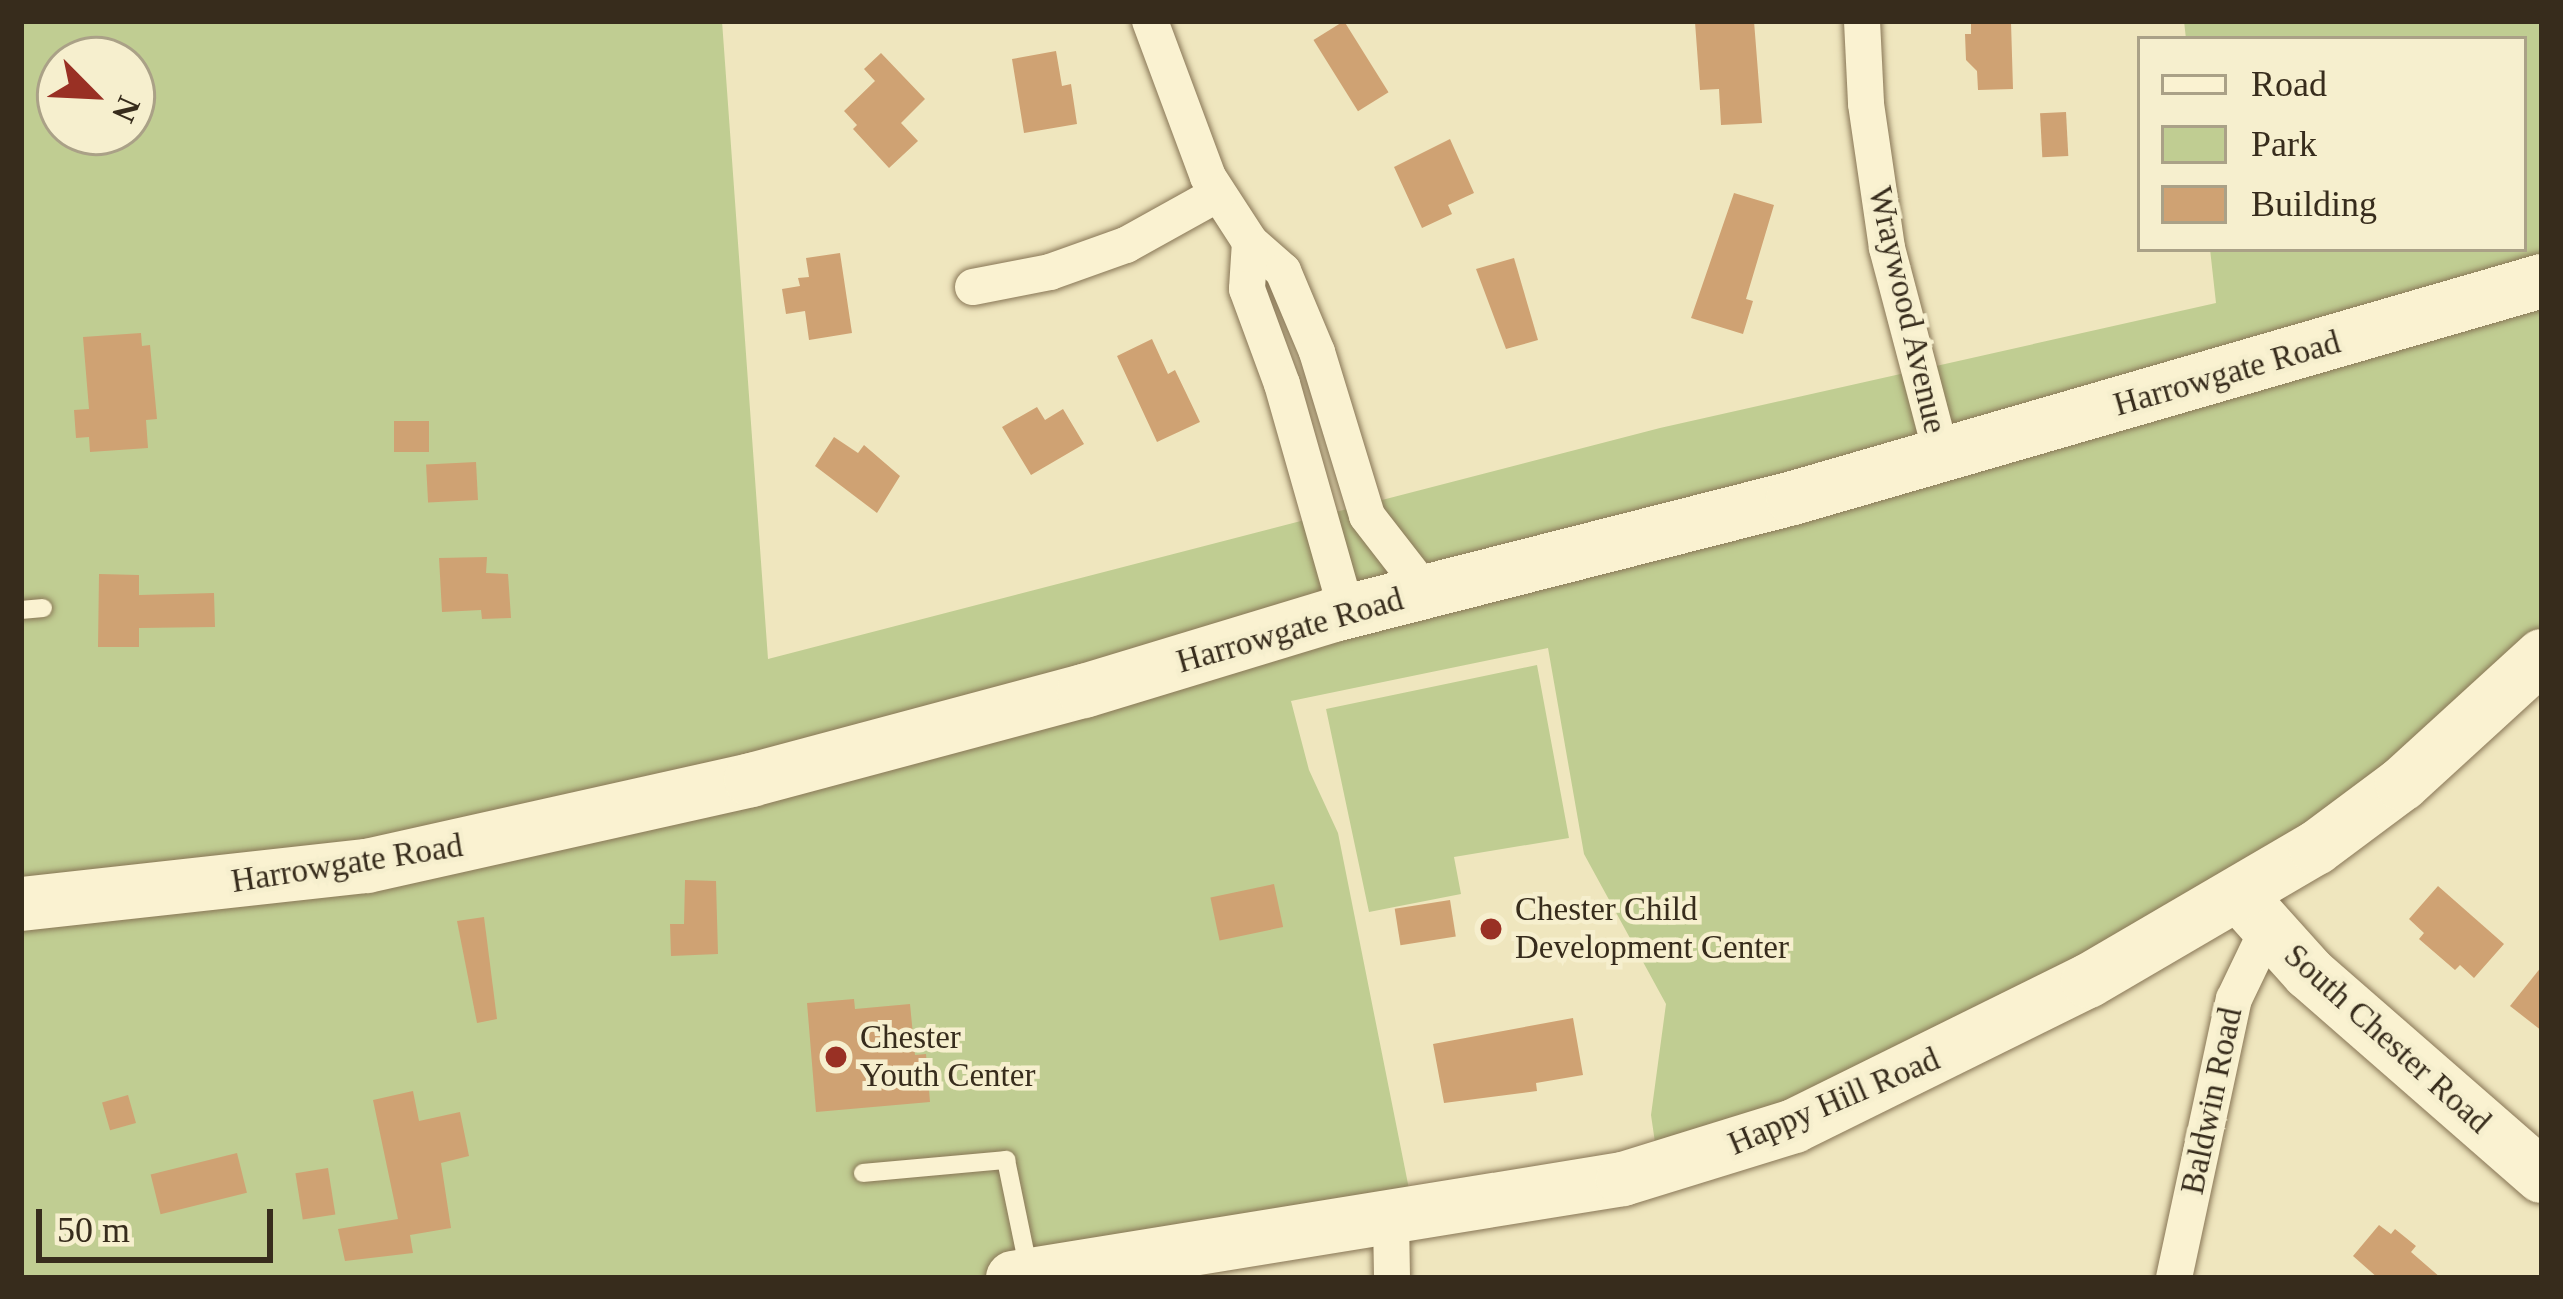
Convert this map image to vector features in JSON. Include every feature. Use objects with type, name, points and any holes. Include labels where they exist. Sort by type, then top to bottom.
[{"type":"main road","name":"Harrowgate Road","points":[[21,904],[367,866],[603,816],[1084,691],[1347,612],[1942,456],[2542,280]]},
{"type":"main road","name":"Happy Hill Road","points":[[1022,1277],[1623,1179],[1794,1126],[2088,981],[2253,913],[2316,848],[2402,784],[2542,656]]},
{"type":"main road","name":"South Chester Road","points":[[2253,913],[2542,1176]]},
{"type":"street","points":[[1150,21],[1218,194],[1250,242],[1282,271],[1288,283],[1317,352],[1367,516],[1426,592]]},
{"type":"street","name":"Wraywood Avenue","points":[[1862,21],[1866,104],[1886,248],[1942,456]]},
{"type":"street","points":[[973,286],[1050,272],[1126,245],[1218,194]]},
{"type":"street","points":[[1250,242],[1246,289],[1282,384],[1347,612]]},
{"type":"street","name":"Baldwin Road","points":[[2174,1278],[2253,913]]},
{"type":"street","points":[[1391,1219],[1392,1278]]},
{"type":"lane","points":[[21,610],[43,608]]},
{"type":"lane","points":[[863,1173],[1006,1160],[1022,1277]]},
{"type":"green space","points":[[21,21],[722,21],[768,659],[1660,428],[2216,303],[2210,252],[2527,252],[2527,36],[2186,36],[2184,21],[2542,21],[2542,656],[2316,848],[1659,1170],[1651,1115],[1666,1004],[1584,854],[1548,648],[1291,701],[1309,770],[1338,833],[1414,1214],[1019,1278],[21,1278]]},
{"type":"green space","points":[[1537,665],[1569,838],[1454,857],[1461,894],[1369,912],[1326,709]]},
{"type":"building","points":[[1344,21],[1389,92],[1358,111],[1313,40]]},
{"type":"building","points":[[1754,21],[1762,123],[1721,125],[1719,89],[1700,90],[1695,22]]},
{"type":"building","points":[[2011,22],[2013,89],[1978,90],[1977,71],[1966,60],[1965,34],[1971,34],[1971,23]]},
{"type":"building","points":[[1056,51],[1062,86],[1071,84],[1077,124],[1024,133],[1012,59]]},
{"type":"building","points":[[881,53],[925,99],[901,123],[918,141],[889,168],[853,129],[857,125],[844,111],[875,81],[864,69]]},
{"type":"building","points":[[2066,112],[2068,156],[2042,157],[2040,113]]},
{"type":"building","points":[[1450,139],[1474,193],[1448,205],[1452,214],[1422,228],[1394,167]]},
{"type":"building","points":[[1734,193],[1774,205],[1746,299],[1753,301],[1743,334],[1691,318]]},
{"type":"building","points":[[840,253],[852,333],[809,340],[805,311],[786,314],[782,289],[800,286],[798,278],[809,277],[806,258]]},
{"type":"building","points":[[1514,258],[1538,340],[1506,349],[1476,269]]},
{"type":"building","points":[[141,333],[142,346],[150,345],[157,419],[146,420],[148,448],[90,452],[89,437],[76,438],[74,410],[89,409],[83,337]]},
{"type":"building","points":[[1152,339],[1168,374],[1175,370],[1200,422],[1157,442],[1117,356]]},
{"type":"building","points":[[1037,407],[1045,420],[1063,409],[1084,444],[1031,475],[1002,427]]},
{"type":"building","points":[[394,421],[429,421],[429,452],[394,452]]},
{"type":"building","points":[[834,437],[858,453],[864,445],[900,476],[877,513],[815,466]]},
{"type":"building","points":[[476,462],[478,500],[428,503],[426,465]]},
{"type":"building","points":[[487,557],[486,573],[508,574],[511,618],[482,619],[481,610],[442,612],[439,558]]},
{"type":"building","points":[[99,574],[139,575],[139,595],[214,593],[215,627],[139,628],[139,647],[98,647]]},
{"type":"building","points":[[685,880],[716,881],[718,954],[671,956],[670,924],[684,924]]},
{"type":"building","points":[[1274,884],[1283,927],[1220,941],[1210,898]]},
{"type":"building","points":[[2438,886],[2504,944],[2474,978],[2460,965],[2455,970],[2419,939],[2424,933],[2409,919]]},
{"type":"building","points":[[1450,900],[1456,937],[1400,945],[1395,909]]},
{"type":"building","points":[[484,917],[497,1019],[477,1023],[457,921]]},
{"type":"building","points":[[2542,966],[2542,1031],[2510,1006]]},
{"type":"building","name":"Chester Youth Center","points":[[854,999],[855,1009],[910,1004],[915,1055],[926,1054],[930,1102],[816,1112],[807,1003]]},
{"type":"building","name":"Chester Child Development Center","points":[[1573,1018],[1583,1075],[1536,1083],[1537,1091],[1444,1103],[1433,1044]]},
{"type":"building","points":[[413,1091],[419,1121],[460,1112],[469,1156],[441,1163],[451,1228],[410,1235],[413,1253],[345,1261],[338,1229],[398,1219],[373,1100]]},
{"type":"building","points":[[128,1095],[136,1123],[110,1130],[102,1102]]},
{"type":"building","points":[[237,1153],[247,1193],[161,1214],[151,1175]]},
{"type":"building","points":[[328,1168],[335,1214],[303,1220],[295,1173]]},
{"type":"building","points":[[2379,1225],[2391,1234],[2395,1229],[2416,1246],[2411,1252],[2441,1278],[2378,1278],[2353,1256]]},
{"type":"place","name":"Chester Child Development Center","points":[[1491,929]]},
{"type":"place","name":"Chester Youth Center","points":[[836,1057]]}]
